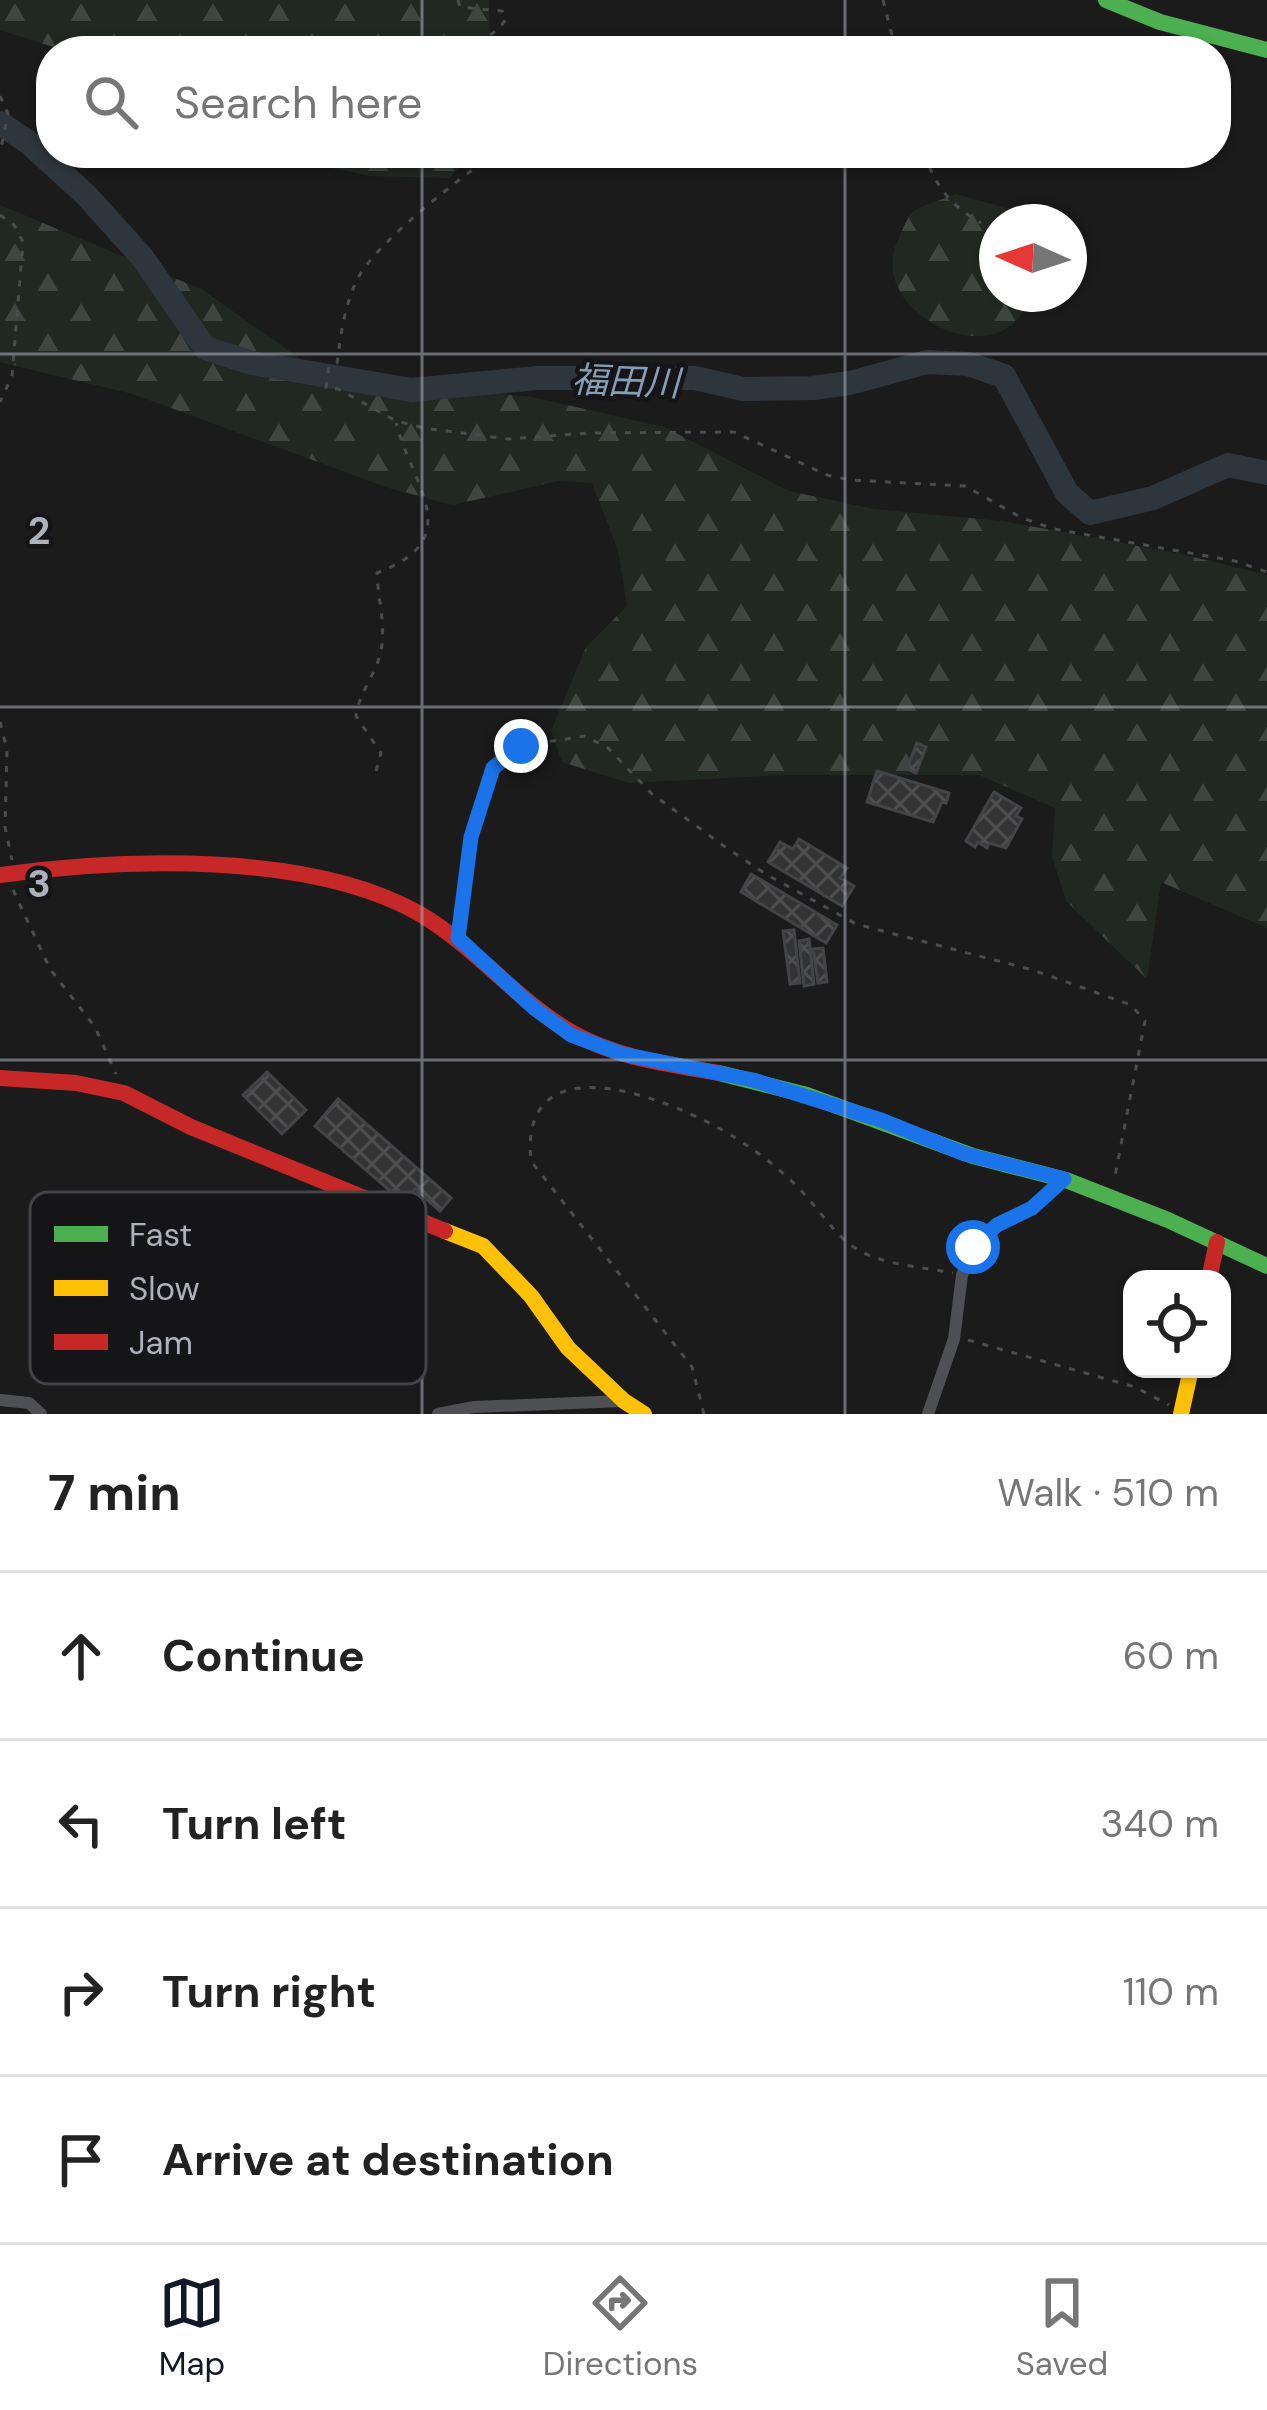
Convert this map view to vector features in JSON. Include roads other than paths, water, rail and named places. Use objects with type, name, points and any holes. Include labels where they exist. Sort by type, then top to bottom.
[{"type":"street","points":[[1106,0],[1160,22],[1214,36]]},
{"type":"street","points":[[1231,41],[1267,50]]},
{"type":"street","points":[[3,874],[132,860],[204,863],[375,893],[413,908],[458,938],[534,1008],[571,1035],[622,1054],[753,1080],[881,1120],[965,1154],[1064,1179],[1152,1211],[1267,1266]]},
{"type":"street","points":[[0,1078],[76,1083],[124,1093],[191,1127],[350,1192]]},
{"type":"street","points":[[928,1414],[954,1339],[962,1275],[973,1247],[997,1225],[1032,1208],[1064,1179]]},
{"type":"street","points":[[426,1223],[483,1246],[531,1296],[568,1348],[644,1414]]},
{"type":"street","points":[[1211,1270],[1217,1242]]},
{"type":"street","points":[[1183,1413],[1189,1378]]},
{"type":"street","points":[[0,1400],[29,1403],[41,1414]]},
{"type":"street","points":[[438,1414],[624,1401]]},
{"type":"waterway","name":"福田川","points":[[0,123],[36,149]]},
{"type":"waterway","name":"福田川","points":[[56,168],[142,257],[205,348],[252,363],[412,390],[537,378],[695,378],[743,389],[813,388],[927,362],[968,364],[1004,376],[1067,493],[1090,513],[1153,498],[1228,465],[1267,473]]}]
